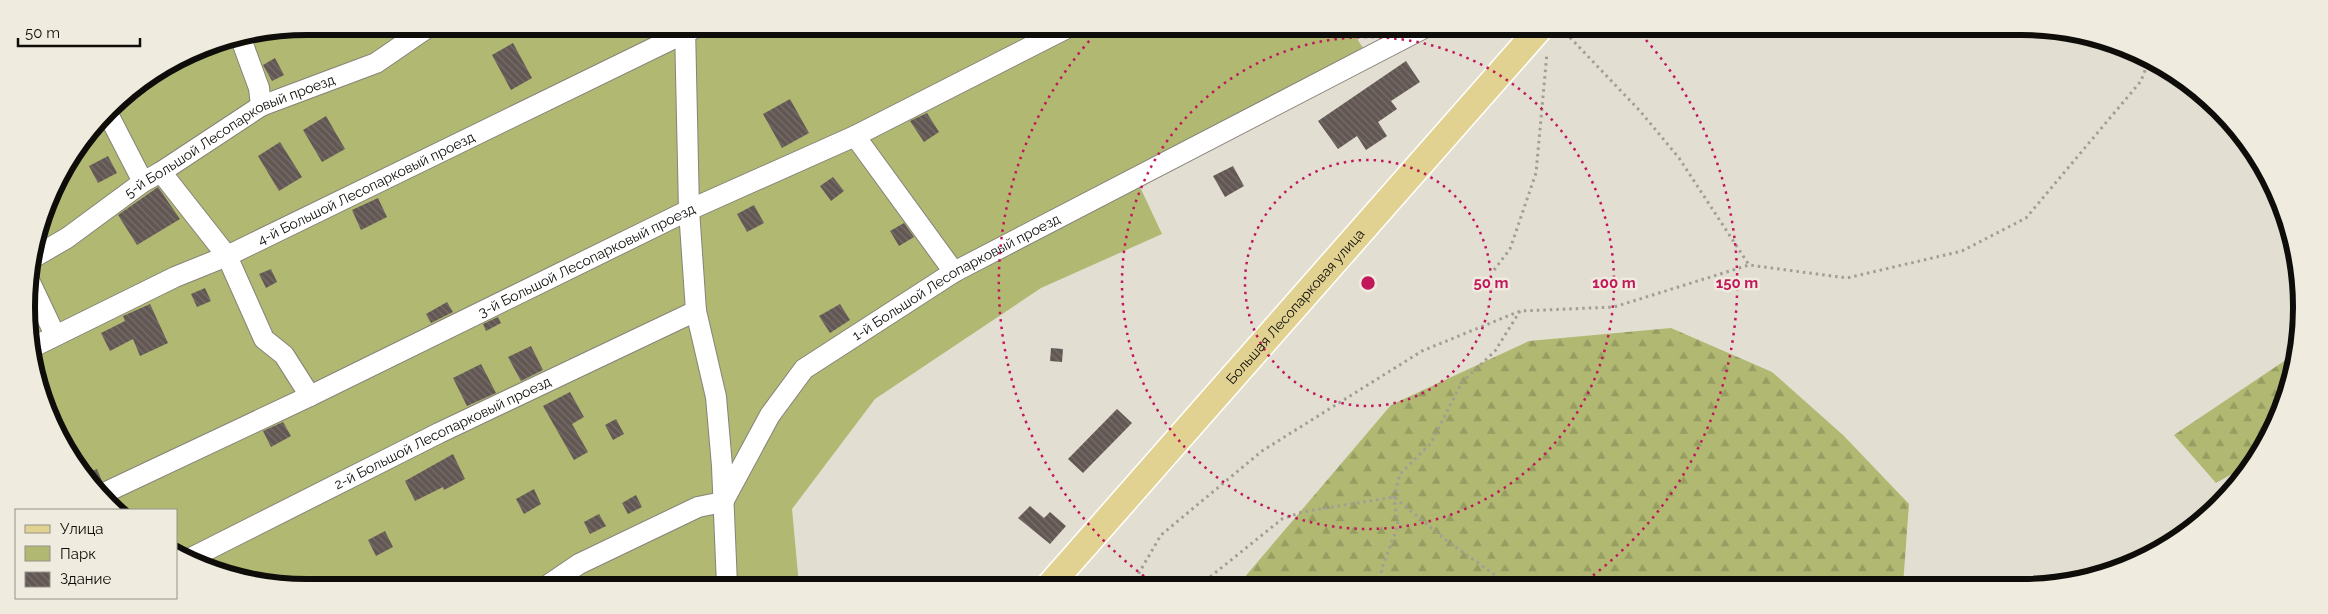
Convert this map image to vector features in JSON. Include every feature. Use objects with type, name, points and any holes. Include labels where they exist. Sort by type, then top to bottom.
[{"type":"main road","name":"Большая Лесопарковая улица","points":[[1055,579],[1544,38]]},
{"type":"street","name":"5-й Большой Лесопарковый проезд","points":[[40,254],[67,238],[143,182],[162,172],[261,106],[376,64],[417,35]]},
{"type":"street","name":"4-й Большой Лесопарковый проезд","points":[[37,345],[175,278],[227,256],[677,35]]},
{"type":"street","points":[[689,35],[689,210],[696,312],[716,397],[727,579]]},
{"type":"street","name":"3-й Большой Лесопарковый проезд","points":[[107,491],[310,396],[689,210],[854,136],[1053,35]]},
{"type":"street","name":"1-й Большой Лесопарковый проезд","points":[[723,502],[770,415],[804,369],[954,272],[1411,35]]},
{"type":"street","points":[[242,43],[259,88],[261,106]]},
{"type":"street","points":[[111,119],[143,182]]},
{"type":"street","points":[[854,136],[954,272]]},
{"type":"street","points":[[162,172],[227,256],[264,339],[284,355],[310,396]]},
{"type":"street","points":[[36,294],[55,335]]},
{"type":"street","name":"2-й Большой Лесопарковый проезд","points":[[197,555],[439,433],[696,312]]},
{"type":"street","points":[[557,579],[579,564],[698,507],[723,502]]},
{"type":"path","points":[[1568,35],[1640,111],[1679,158],[1748,265]]},
{"type":"path","points":[[1494,270],[1510,249],[1536,173],[1544,38]]},
{"type":"path","points":[[1135,579],[1161,535],[1262,451],[1422,351],[1520,311],[1614,307],[1748,265],[1847,278],[1962,251],[2026,218],[2141,82],[2147,66]]},
{"type":"path","points":[[1384,579],[1381,570],[1398,526],[1394,497],[1400,474],[1431,443],[1462,382],[1494,351],[1520,311]]},
{"type":"path","points":[[1207,579],[1282,519],[1302,512],[1394,497],[1447,541],[1501,579]]},
{"type":"green space","points":[[307,35],[1355,35],[1371,60],[1140,187],[1162,234],[1041,288],[875,399],[792,509],[798,579],[307,579],[271,577],[220,565],[178,546],[178,509],[125,509],[91,473],[63,427],[49,394],[37,343],[35,307],[37,271],[49,220],[71,171],[91,141],[141,91],[171,71],[203,56],[237,44],[271,37]]},
{"type":"green space","points":[[1671,328],[1772,372],[1843,435],[1909,504],[1903,579],[1243,579],[1391,405],[1529,341]]},
{"type":"green space","points":[[2288,358],[2279,394],[2265,427],[2239,470],[2216,483],[2174,435]]},
{"type":"building","points":[[513,43],[532,78],[511,90],[492,55]]},
{"type":"building","points":[[275,58],[284,75],[272,81],[263,65]]},
{"type":"building","points":[[1406,61],[1420,82],[1391,101],[1397,109],[1378,122],[1387,136],[1366,150],[1357,136],[1338,149],[1318,121]]},
{"type":"building","points":[[790,99],[809,133],[782,148],[763,114]]},
{"type":"building","points":[[927,113],[939,132],[924,142],[910,121]]},
{"type":"building","points":[[326,116],[345,149],[322,162],[303,130]]},
{"type":"building","points":[[280,142],[302,177],[279,191],[258,156]]},
{"type":"building","points":[[108,156],[117,173],[98,183],[89,166]]},
{"type":"building","points":[[1233,166],[1244,186],[1225,197],[1213,176]]},
{"type":"building","points":[[833,177],[844,191],[831,201],[820,186]]},
{"type":"building","points":[[158,187],[180,219],[137,245],[118,215]]},
{"type":"building","points":[[378,198],[387,217],[361,230],[352,210]]},
{"type":"building","points":[[754,205],[764,223],[747,232],[737,214]]},
{"type":"building","points":[[904,223],[914,237],[899,246],[890,231]]},
{"type":"building","points":[[271,269],[277,282],[266,288],[259,274]]},
{"type":"building","points":[[205,288],[211,301],[197,307],[191,294]]},
{"type":"building","points":[[447,302],[453,312],[431,323],[426,314]]},
{"type":"building","points":[[150,304],[168,343],[140,356],[133,339],[110,351],[101,333],[125,321],[123,316]]},
{"type":"building","points":[[840,304],[850,320],[830,333],[819,316]]},
{"type":"building","points":[[498,317],[501,323],[486,331],[483,324]]},
{"type":"building","points":[[531,346],[543,370],[521,381],[508,357]]},
{"type":"building","points":[[1051,348],[1063,349],[1062,362],[1050,361]]},
{"type":"building","points":[[481,364],[496,393],[467,406],[453,378]]},
{"type":"building","points":[[570,392],[584,417],[572,424],[588,452],[574,460],[543,406]]},
{"type":"building","points":[[1117,409],[1132,423],[1083,473],[1068,459]]},
{"type":"building","points":[[616,419],[624,434],[613,440],[605,425]]},
{"type":"building","points":[[283,422],[291,436],[271,447],[263,431]]},
{"type":"building","points":[[453,454],[465,479],[444,490],[443,487],[415,501],[405,481]]},
{"type":"building","points":[[97,469],[102,481],[99,483],[90,472]]},
{"type":"building","points":[[534,489],[541,504],[524,514],[516,499]]},
{"type":"building","points":[[636,495],[642,507],[628,514],[622,503]]},
{"type":"building","points":[[1030,506],[1044,518],[1050,512],[1066,526],[1050,544],[1018,518]]},
{"type":"building","points":[[599,514],[606,526],[590,534],[584,522]]},
{"type":"building","points":[[385,531],[393,547],[376,556],[368,540]]}]
